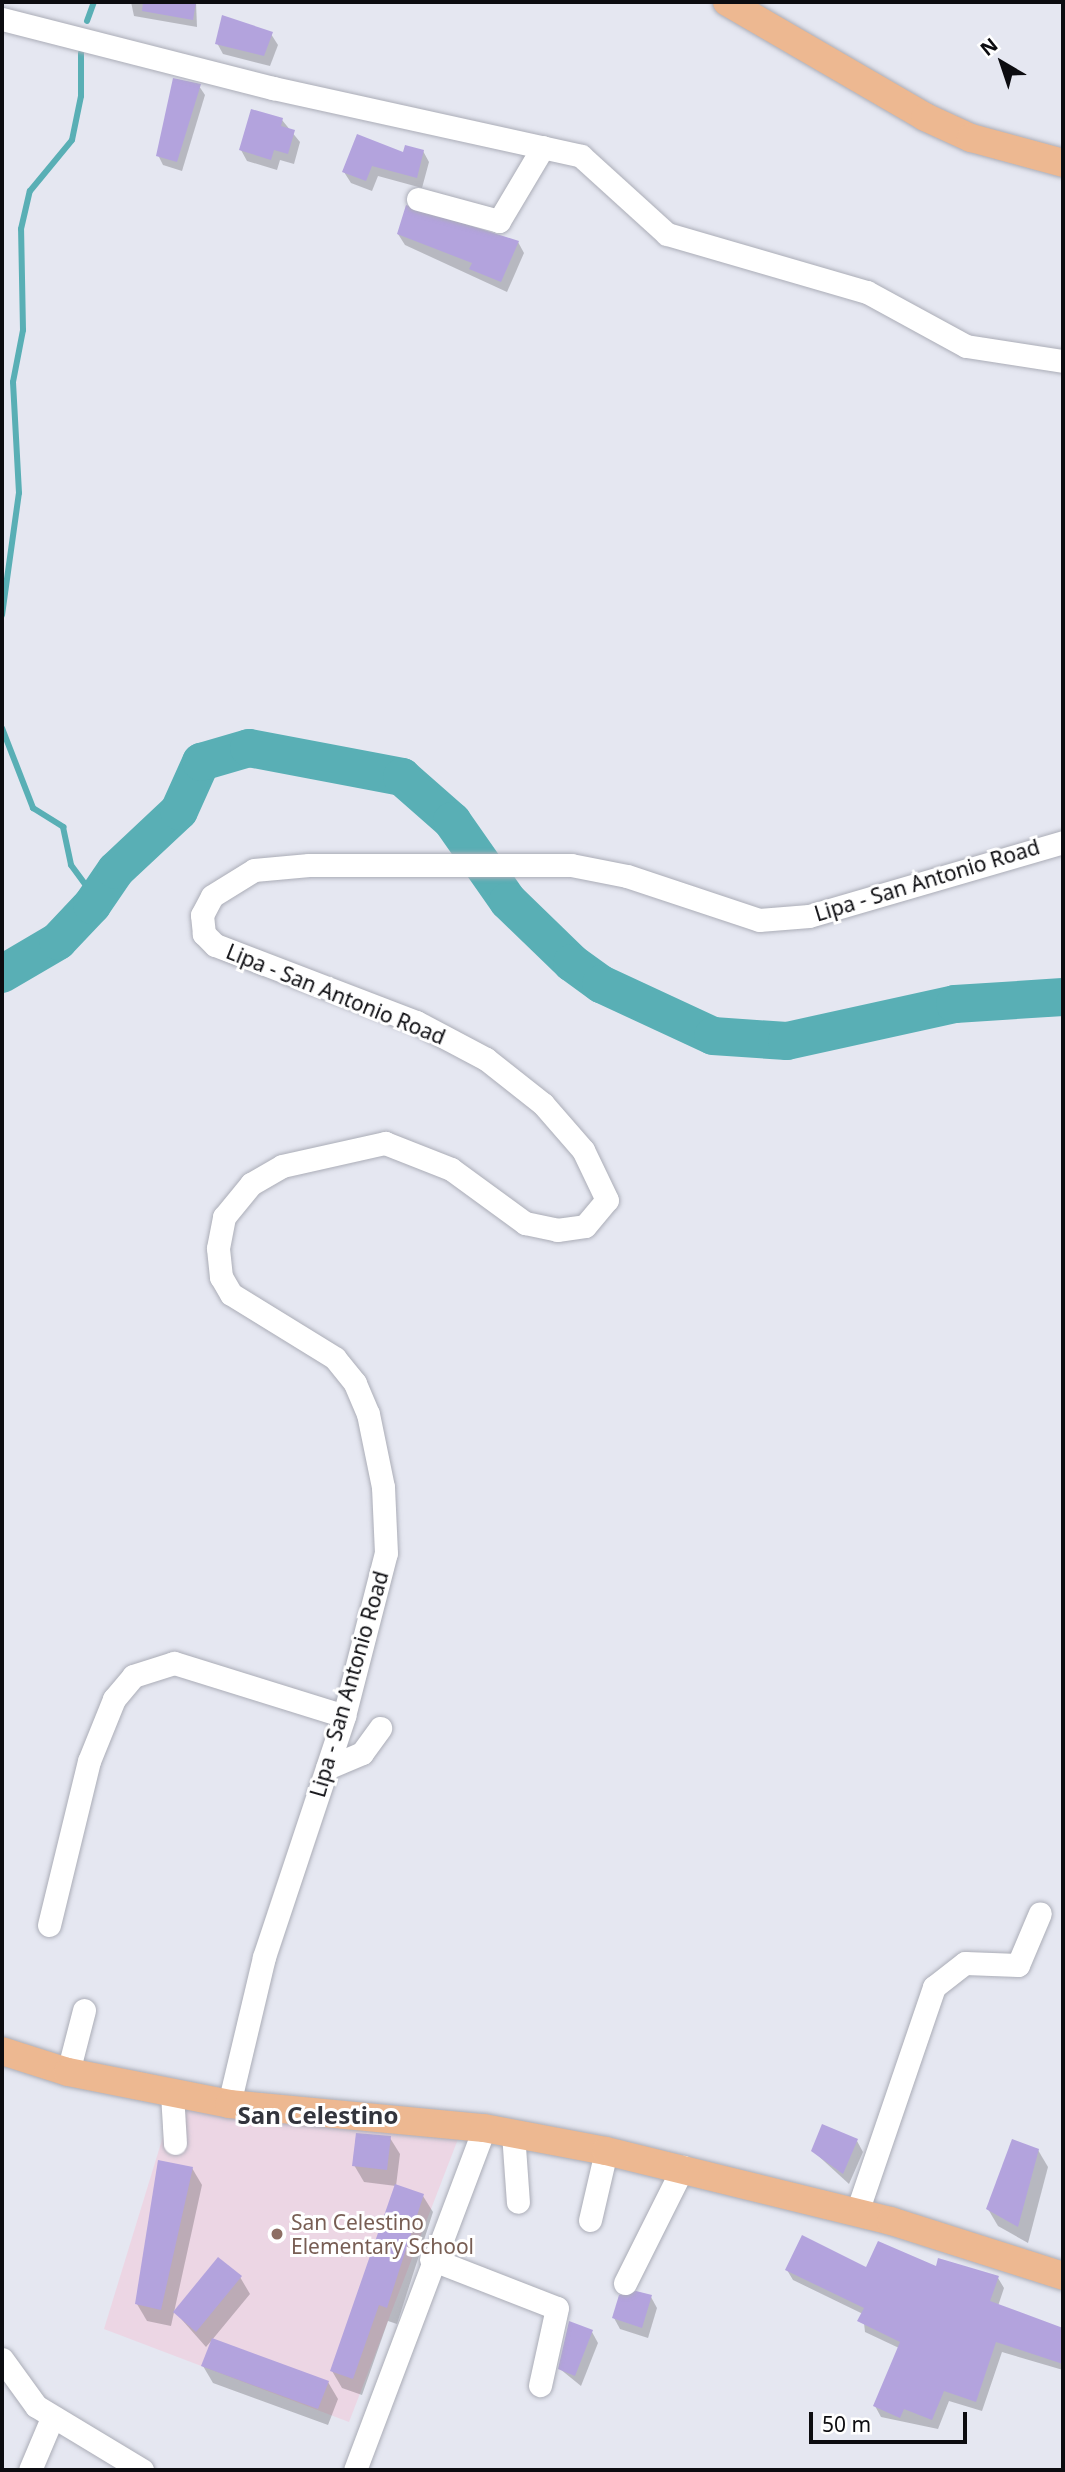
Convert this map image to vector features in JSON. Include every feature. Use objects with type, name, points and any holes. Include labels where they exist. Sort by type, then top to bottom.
[{"type":"main road","points":[[727,2],[925,117],[971,138],[1063,163]]},
{"type":"main road","points":[[2,2051],[68,2072],[229,2104],[484,2128],[683,2167],[857,2213],[1063,2276]]},
{"type":"street","points":[[2,19],[273,88],[542,147],[596,166],[643,218],[667,234],[867,292],[966,346],[1063,361]]},
{"type":"street","points":[[418,199],[499,221],[542,147]]},
{"type":"street","name":"Lipa - San Antonio Road","points":[[229,2104],[264,1957],[344,1716],[386,1553],[383,1487],[368,1414],[335,1358],[231,1294],[221,1277],[218,1248],[224,1217],[251,1184],[282,1166],[385,1143],[451,1169],[525,1223],[556,1230],[585,1226],[607,1200],[583,1150],[543,1104],[486,1059],[416,1022],[215,945],[204,934],[202,915],[212,895],[254,870],[430,865],[571,865],[627,876],[759,920],[809,916],[1063,842]]},
{"type":"street","points":[[49,1924],[89,1761],[114,1699],[133,1676],[174,1663],[344,1716]]},
{"type":"street","points":[[327,1768],[362,1754],[380,1728]]},
{"type":"street","points":[[857,2213],[934,1987],[965,1963],[1018,1965],[1040,1913]]},
{"type":"street","points":[[68,2072],[84,2010]]},
{"type":"street","points":[[172,2093],[174,2143]]},
{"type":"street","points":[[355,2470],[431,2259],[484,2128]]},
{"type":"street","points":[[513,2133],[518,2202]]},
{"type":"street","points":[[590,2220],[606,2151]]},
{"type":"street","points":[[625,2283],[683,2167]]},
{"type":"street","points":[[431,2259],[557,2308],[540,2385]]},
{"type":"street","points":[[3,2362],[26,2396],[52,2418],[129,2467]]},
{"type":"street","points":[[30,2470],[52,2418]]},
{"type":"shaded area","name":"San Celestino Elementary School","points":[[173,2104],[458,2139],[349,2422],[104,2329]]},
{"type":"building","points":[[143,2],[196,2],[193,20],[142,11]]},
{"type":"building","points":[[222,15],[273,32],[264,56],[215,44]]},
{"type":"building","points":[[173,78],[201,84],[177,162],[156,156]]},
{"type":"building","points":[[251,109],[283,118],[281,126],[295,130],[288,154],[274,150],[271,160],[239,150]]},
{"type":"building","points":[[357,134],[403,152],[405,145],[424,150],[417,178],[372,166],[366,181],[342,172]]},
{"type":"building","points":[[406,205],[519,241],[501,282],[469,269],[472,263],[397,234]]},
{"type":"building","points":[[822,2124],[858,2139],[843,2174],[811,2151]]},
{"type":"building","points":[[356,2133],[391,2136],[387,2170],[352,2166]]},
{"type":"building","points":[[1012,2139],[1039,2149],[1018,2227],[986,2209]]},
{"type":"building","points":[[158,2160],[193,2167],[161,2310],[135,2304]]},
{"type":"building","points":[[395,2184],[424,2194],[387,2308],[379,2305],[353,2379],[330,2371]]},
{"type":"building","points":[[802,2235],[866,2267],[878,2241],[936,2266],[938,2258],[999,2276],[990,2301],[1063,2328],[1063,2364],[996,2342],[976,2402],[944,2391],[932,2420],[904,2409],[900,2418],[873,2406],[900,2342],[857,2321],[864,2308],[785,2270]]},
{"type":"building","points":[[218,2257],[242,2276],[196,2332],[173,2312]]},
{"type":"building","points":[[636,2291],[652,2295],[642,2328],[612,2318],[619,2295]]},
{"type":"building","points":[[569,2321],[593,2330],[575,2376],[558,2369]]},
{"type":"building","points":[[212,2338],[329,2381],[318,2409],[201,2366]]},
{"type":"waterway","points":[[87,21],[94,2]]},
{"type":"waterway","points":[[2,615],[19,493],[13,382],[23,330],[21,229],[30,191],[72,140],[81,96],[81,53]]},
{"type":"waterway","points":[[2,728],[33,808],[63,827],[71,865],[96,899]]},
{"type":"waterway","points":[[2,974],[58,941],[92,905],[116,870],[179,811],[201,762],[249,748],[402,777],[452,821],[508,901],[572,963],[601,984],[713,1036],[787,1041],[955,1004],[1063,997]]},
{"type":"place","name":"San Celestino Elementary School","points":[[277,2234]]},
{"type":"district","name":"San Celestino","points":[[318,2115]]}]
